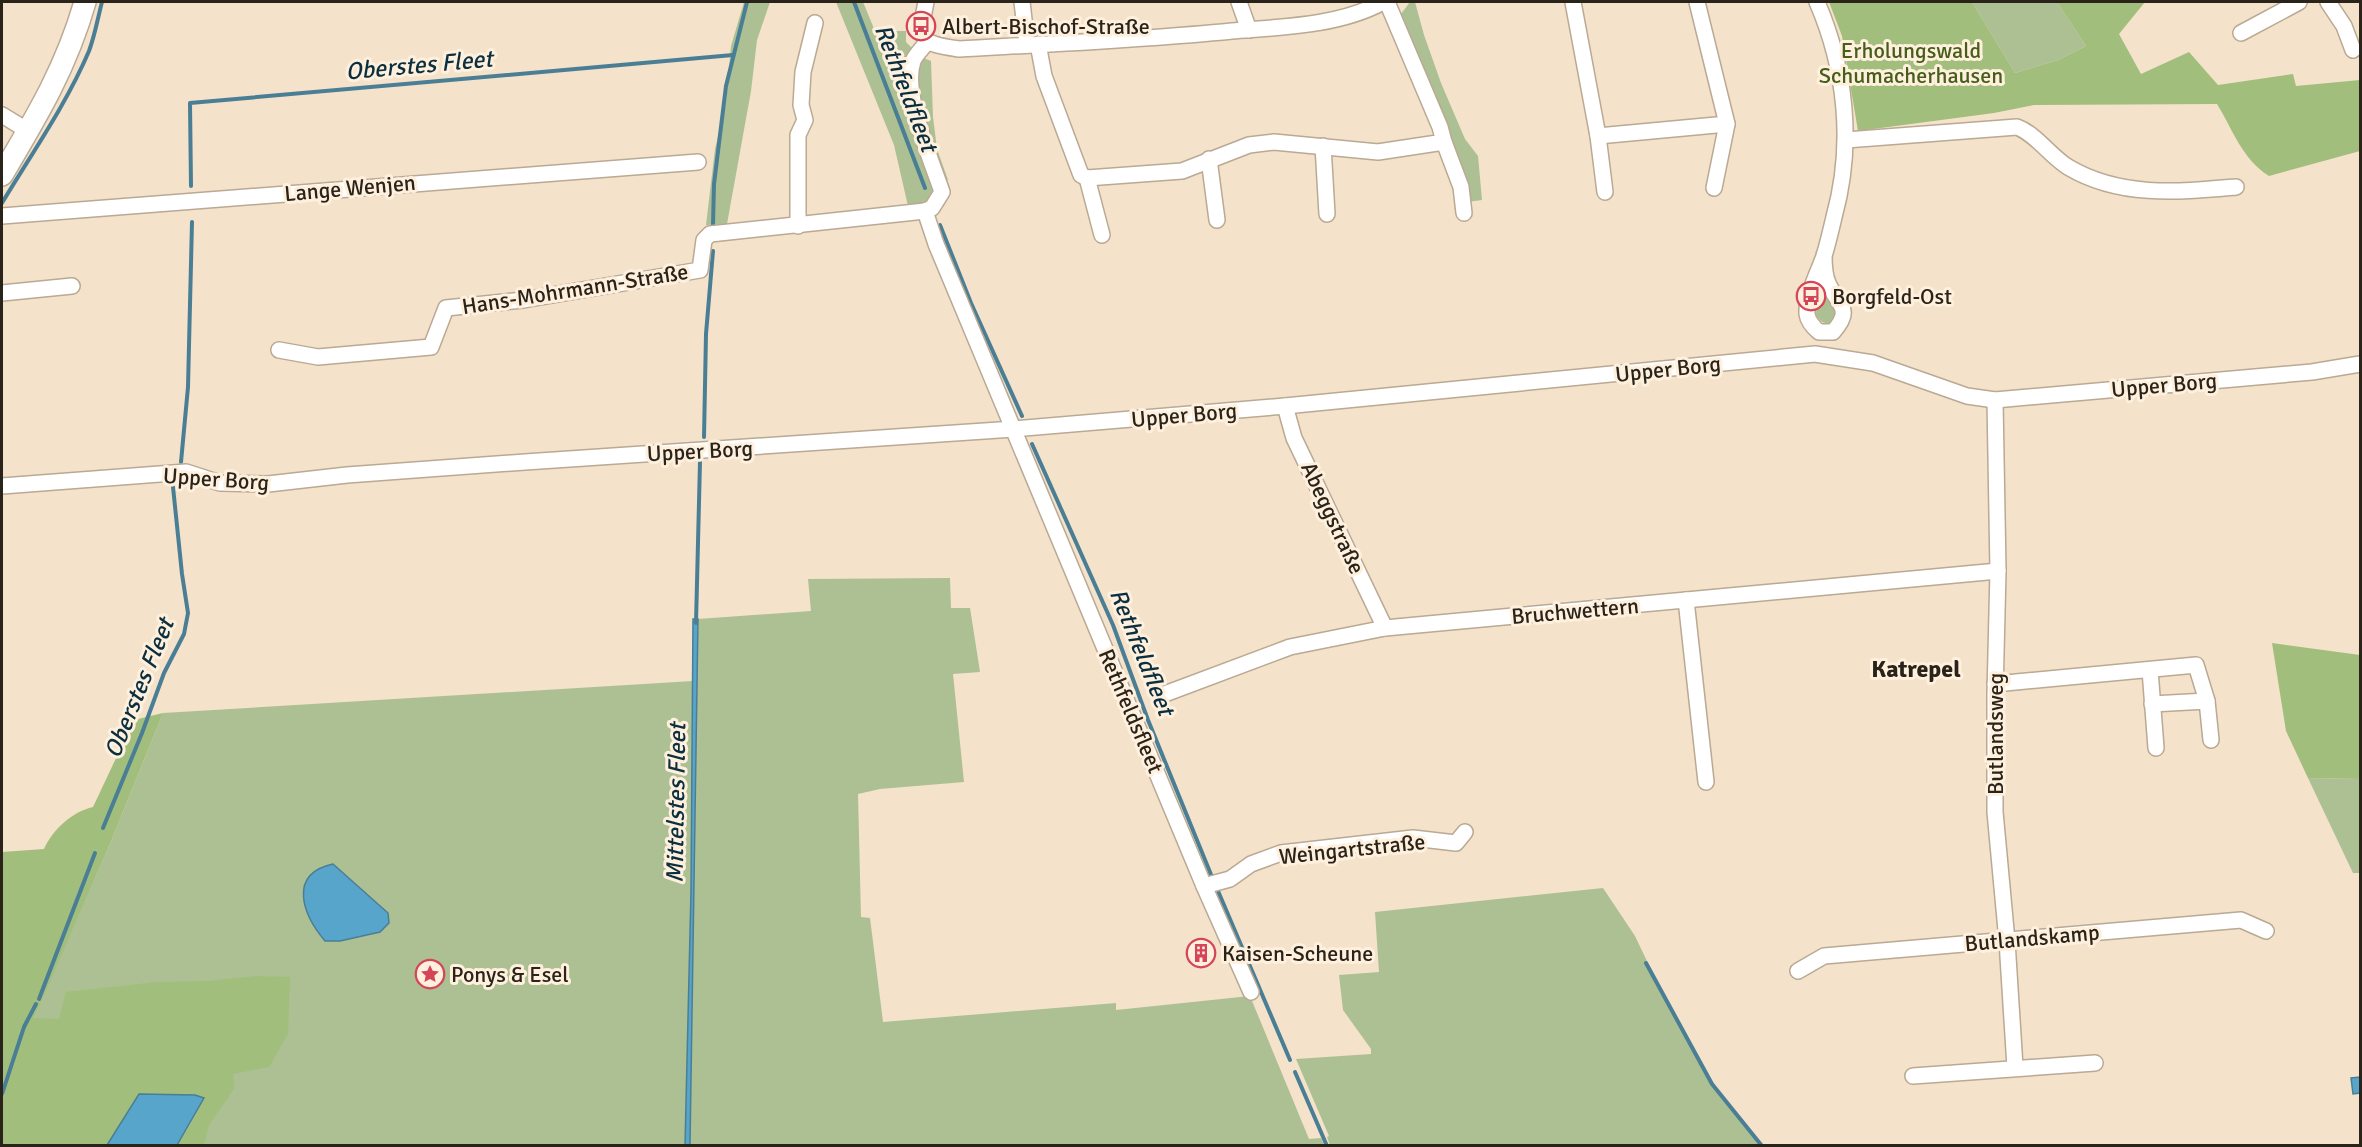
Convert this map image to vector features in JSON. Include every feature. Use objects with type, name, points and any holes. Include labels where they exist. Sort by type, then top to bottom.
[{"type":"street","points":[[2,175],[52,88],[73,41],[85,2]]},
{"type":"street","points":[[926,2],[921,26],[923,36],[932,44],[959,49],[1176,37],[1249,30],[1319,22],[1368,10],[1383,2]]},
{"type":"street","points":[[1022,2],[1044,76],[1081,175],[1087,178],[1182,171],[1249,145],[1274,142],[1323,146],[1345,151],[1378,152],[1444,142]]},
{"type":"street","points":[[1239,2],[1249,30]]},
{"type":"street","points":[[1387,2],[1440,127],[1461,187],[1464,213]]},
{"type":"street","points":[[1573,2],[1598,136],[1605,192]]},
{"type":"street","points":[[1697,2],[1727,124],[1714,188]]},
{"type":"street","points":[[1817,2],[1836,56],[1843,93],[1846,140],[1843,178],[1808,313],[1811,325],[1819,332],[1833,332],[1842,321],[1844,314],[1843,306],[1828,284],[1824,269],[1824,255]]},
{"type":"street","points":[[2241,33],[2299,2]]},
{"type":"street","points":[[2328,2],[2344,26],[2353,50]]},
{"type":"street","points":[[798,226],[798,135],[805,120],[801,105],[803,72],[815,23]]},
{"type":"street","points":[[925,211],[932,208],[942,192],[916,116],[910,77],[914,59],[932,44]]},
{"type":"street","points":[[2,115],[28,131]]},
{"type":"street","points":[[1598,136],[1727,124]]},
{"type":"street","points":[[1846,140],[2017,127],[2026,130],[2049,154],[2067,166],[2085,176],[2117,185],[2146,191],[2167,192],[2236,187]]},
{"type":"street","points":[[1323,146],[1328,214]]},
{"type":"street","points":[[1209,159],[1216,220]]},
{"type":"street","name":"Lange Wenjen","points":[[2,216],[698,162]]},
{"type":"street","points":[[1087,178],[1102,235]]},
{"type":"street","name":"Hans-Mohrmann-Straße","points":[[279,350],[318,357],[431,348],[446,308],[523,300],[700,270],[704,240],[710,234],[925,211]]},
{"type":"street","name":"Rethfeldsfleet","points":[[925,211],[936,244],[1204,886],[1251,992]]},
{"type":"street","points":[[2,293],[72,286]]},
{"type":"street","points":[[1815,354],[1819,332]]},
{"type":"street","name":"Upper Borg","points":[[2,486],[186,472],[220,483],[268,484],[347,475],[1014,429],[1285,406],[1815,354],[1873,363],[1967,396],[1995,400],[2312,372],[2361,364]]},
{"type":"street","name":"Butlandsweg","points":[[1995,400],[1998,571],[1995,812],[2007,940],[2015,1067]]},
{"type":"street","name":"Abeggstraße","points":[[1285,406],[1294,438],[1385,628]]},
{"type":"street","name":"Bruchwettern","points":[[1162,694],[1290,647],[1385,628],[1998,571]]},
{"type":"street","points":[[1686,600],[1706,782]]},
{"type":"street","points":[[1995,684],[2196,665],[2207,701],[2211,740]]},
{"type":"street","points":[[2150,670],[2156,748]]},
{"type":"street","points":[[2152,704],[2207,701]]},
{"type":"street","name":"Weingartstraße","points":[[1204,886],[1230,879],[1251,864],[1281,853],[1413,838],[1456,843],[1465,832]]},
{"type":"street","name":"Butlandskamp","points":[[1798,970],[1824,956],[2241,920],[2266,931]]},
{"type":"street","points":[[1913,1076],[2095,1063]]},
{"type":"green space","points":[[744,2],[770,2],[757,40],[751,91],[727,224],[706,225],[715,149],[726,102],[731,46]]},
{"type":"green space","points":[[836,2],[863,2],[875,31],[906,31],[906,42],[912,48],[935,189],[927,205],[908,206],[894,145]]},
{"type":"green space","points":[[1410,2],[1415,2],[1441,83],[1465,139],[1478,156],[1482,200],[1467,202],[1398,18]]},
{"type":"green space","name":"Erholungswald Schumacherhausen","points":[[1829,2],[1972,2],[2015,73],[2058,60],[2086,46],[2057,2],[2145,2],[2119,34],[2141,74],[2189,52],[2218,85],[2293,74],[2296,86],[2360,80],[2360,151],[2269,176],[2245,153],[2217,104],[2034,105],[1994,113],[1858,131],[1842,36]]},
{"type":"green space","points":[[1972,2],[2057,2],[2086,46],[2058,60],[2015,73]]},
{"type":"green space","points":[[921,57],[931,61],[933,117],[937,149],[948,180],[944,178],[933,149],[919,102],[917,86]]},
{"type":"green space","points":[[1822,291],[1827,292],[1837,313],[1829,323],[1823,322],[1816,315],[1817,297]]},
{"type":"green space","points":[[950,578],[951,608],[970,608],[980,672],[953,674],[964,782],[880,789],[858,794],[861,917],[870,918],[883,1022],[1116,1003],[1116,1010],[1250,996],[1309,1139],[1321,1138],[1324,1145],[690,1146],[698,619],[811,611],[808,579]]},
{"type":"green space","points":[[2272,643],[2360,655],[2360,779],[2308,778],[2286,731]]},
{"type":"green space","points":[[693,681],[685,1145],[2,1145],[2,1099],[44,993],[110,844],[163,713]]},
{"type":"green space","points":[[163,713],[110,844],[34,1018],[59,1019],[66,992],[157,982],[207,981],[256,976],[290,977],[288,1034],[269,1067],[233,1074],[234,1089],[209,1125],[204,1145],[177,1145],[194,1119],[203,1098],[195,1095],[139,1094],[107,1145],[2,1146],[2,852],[44,849],[52,835],[64,822],[85,809],[93,807],[134,720]]},
{"type":"green space","points":[[2308,778],[2360,779],[2360,873],[2353,873]]},
{"type":"green space","points":[[1603,888],[1635,936],[1710,1081],[1760,1145],[1330,1145],[1327,1137],[1329,1136],[1296,1059],[1371,1054],[1371,1049],[1343,1010],[1339,975],[1379,972],[1375,912]]},
{"type":"water","points":[[693,619],[698,619],[690,1145],[685,1146],[691,891]]},
{"type":"water","points":[[333,864],[388,913],[389,923],[380,932],[340,941],[325,941],[317,931],[306,908],[304,886],[309,877],[319,869]]},
{"type":"water","points":[[2360,1077],[2360,1093],[2353,1094],[2351,1078]]},
{"type":"water","points":[[139,1094],[195,1095],[204,1098],[177,1145],[107,1145]]},
{"type":"waterway","points":[[2,203],[80,71],[91,45],[102,2]]},
{"type":"waterway","name":"Mittelstes Fleet","points":[[713,225],[714,184],[726,86],[747,2]]},
{"type":"waterway","name":"Rethfeldfleet","points":[[854,2],[925,188]]},
{"type":"waterway","name":"Oberstes Fleet","points":[[191,186],[190,103],[733,55]]},
{"type":"waterway","name":"Oberstes Fleet","points":[[181,462],[188,387],[192,222]]},
{"type":"waterway","name":"Rethfeldfleet","points":[[940,225],[971,303],[1022,416]]},
{"type":"waterway","name":"Mittelstes Fleet","points":[[704,437],[706,334],[713,251]]},
{"type":"waterway","name":"Rethfeldfleet","points":[[1032,444],[1113,625],[1148,720],[1212,877]]},
{"type":"waterway","name":"Mittelstes Fleet","points":[[696,623],[700,462]]},
{"type":"waterway","name":"Oberstes Fleet","points":[[103,828],[164,673],[184,634],[188,613],[173,487]]},
{"type":"waterway","name":"Oberstes Fleet","points":[[39,999],[95,853]]},
{"type":"waterway","name":"Rethfeldfleet","points":[[1218,891],[1290,1060]]},
{"type":"waterway","points":[[1646,963],[1712,1084],[1762,1146]]},
{"type":"waterway","name":"Oberstes Fleet","points":[[2,1094],[24,1027],[36,1004]]},
{"type":"waterway","name":"Rethfeldfleet","points":[[1295,1072],[1327,1146]]},
{"type":"place","name":"Albert-Bischof-Straße","points":[[921,26]]},
{"type":"place","name":"Borgfeld-Ost","points":[[1811,296]]},
{"type":"place","name":"Kaisen-Scheune","points":[[1201,953]]},
{"type":"place","name":"Ponys & Esel","points":[[430,974]]},
{"type":"district","name":"Katrepel","points":[[1916,669]]}]
